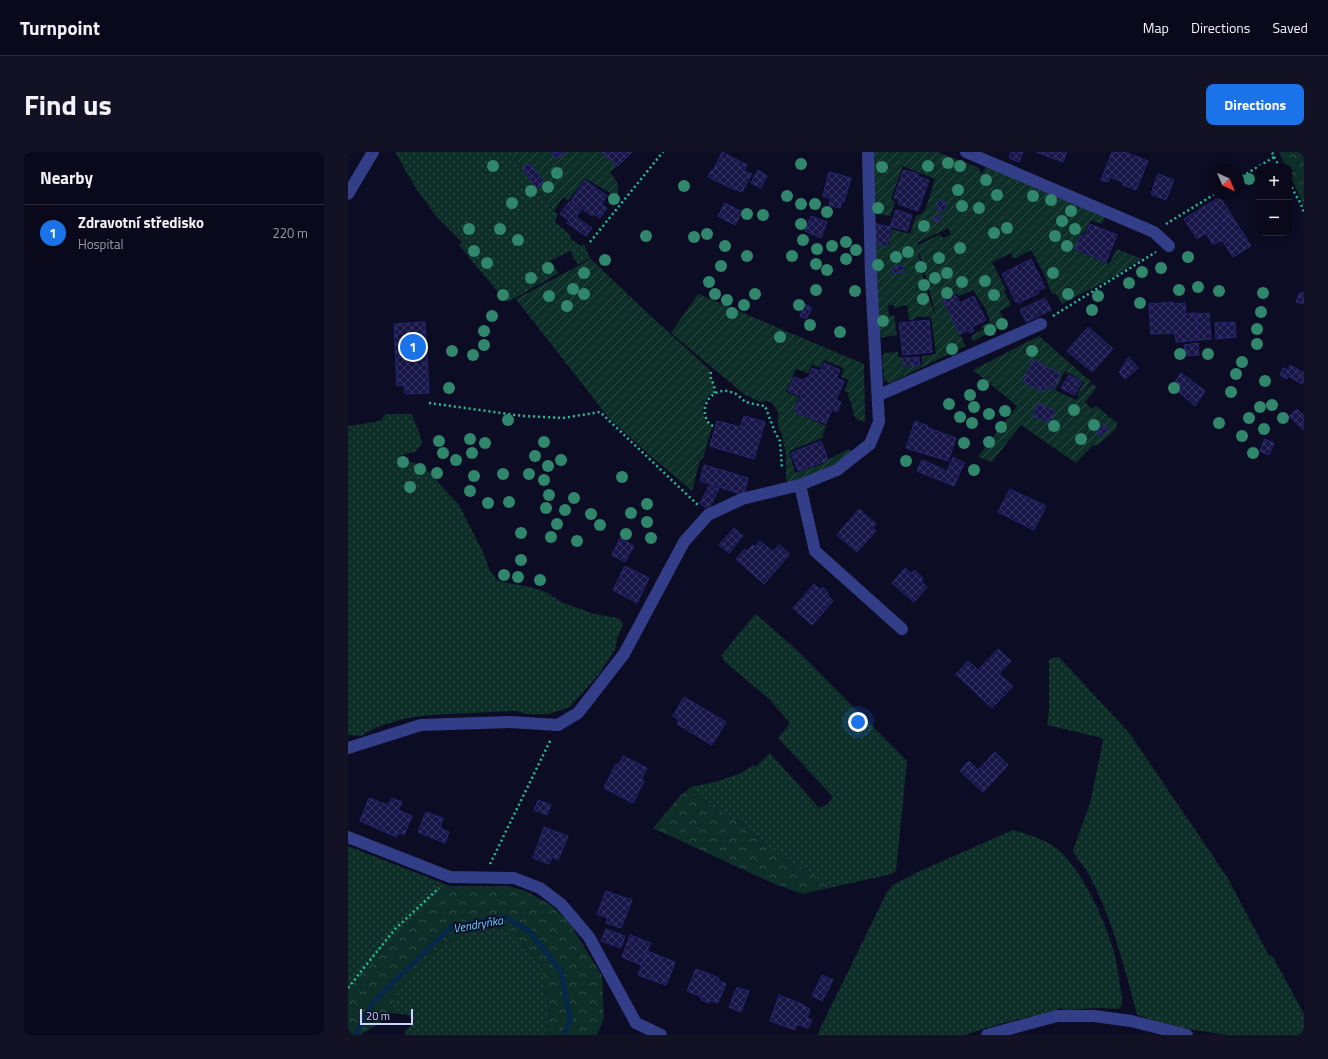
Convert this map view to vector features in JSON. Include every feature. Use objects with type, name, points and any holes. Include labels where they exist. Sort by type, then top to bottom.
[{"type":"street","points":[[348,194],[372,152]]},
{"type":"street","points":[[348,748],[421,724],[509,722],[558,725],[578,713],[624,654],[684,542],[708,515],[742,499],[800,485],[837,470],[870,444],[880,422],[871,277],[868,152]]},
{"type":"street","points":[[966,152],[1154,232],[1169,246]]},
{"type":"street","points":[[879,395],[1041,324]]},
{"type":"street","points":[[800,485],[814,551],[902,629]]},
{"type":"street","points":[[348,836],[450,877],[514,878],[540,888],[561,904],[589,938],[636,1023],[661,1035]]},
{"type":"street","points":[[987,1035],[1057,1016],[1094,1016],[1131,1021],[1187,1035]]},
{"type":"path","points":[[590,242],[663,152]]},
{"type":"path","points":[[1272,152],[1278,164]]},
{"type":"path","points":[[1244,175],[1274,157]]},
{"type":"path","points":[[1292,188],[1301,204],[1304,213]]},
{"type":"path","points":[[1154,232],[1208,198]]},
{"type":"path","points":[[1041,324],[1158,251],[1169,246]]},
{"type":"path","points":[[711,372],[710,376],[715,390],[707,402],[705,411],[708,421],[713,426]]},
{"type":"path","points":[[715,390],[716,392],[719,392]]},
{"type":"path","points":[[712,395],[725,391],[732,392],[746,402],[765,406],[780,441],[782,469]]},
{"type":"path","points":[[428,404],[531,417],[563,418],[600,412],[708,515]]},
{"type":"path","points":[[484,877],[558,725]]},
{"type":"path","points":[[348,988],[395,929],[450,877]]},
{"type":"green space","points":[[395,152],[510,152],[554,211],[558,214],[555,222],[580,246],[584,244],[590,258],[578,265],[570,251],[550,261],[559,273],[508,302],[496,290],[459,245],[462,242],[436,216],[415,187]]},
{"type":"green space","points":[[510,152],[602,152],[617,166],[610,172],[618,185],[618,192],[613,206],[608,203],[613,195],[585,178],[568,201],[563,197],[554,211],[537,188],[544,182],[530,163],[522,168]]},
{"type":"green space","points":[[874,152],[937,152],[977,167],[982,174],[986,166],[1105,216],[1102,224],[1091,220],[1084,234],[1081,233],[1075,250],[1109,264],[1117,249],[1142,259],[1106,281],[1062,304],[1056,294],[1052,294],[1045,276],[1031,250],[1014,259],[1011,253],[992,262],[1006,290],[1004,291],[1011,305],[1000,311],[1005,325],[973,341],[971,336],[983,329],[982,326],[990,322],[986,310],[973,290],[959,296],[956,293],[943,301],[965,346],[890,383],[884,380],[882,360],[884,353],[898,352],[898,357],[902,357],[903,367],[922,365],[922,356],[936,354],[931,317],[916,317],[916,319],[909,320],[907,305],[894,308],[894,305],[888,305],[889,316],[894,315],[897,335],[879,338],[872,244],[888,246],[892,229],[910,234],[916,216],[923,213],[926,208],[935,179],[903,166],[891,199],[895,202],[890,216],[877,214],[872,210]],"holes":[[[948,228],[951,234],[943,238],[940,234],[918,245],[917,243]],[[919,251],[936,316],[920,265]]]},
{"type":"green space","points":[[1279,152],[1304,152],[1304,206],[1292,180],[1292,164],[1285,164]]},
{"type":"green space","points":[[591,259],[709,369],[714,388],[705,402],[703,410],[706,421],[712,427],[703,458],[700,460],[692,491],[608,417],[516,299]]},
{"type":"green space","points":[[698,294],[864,364],[865,422],[858,420],[855,417],[848,396],[849,393],[844,391],[849,380],[841,377],[844,368],[824,360],[820,368],[812,364],[808,373],[796,369],[786,392],[799,397],[793,411],[826,426],[822,438],[789,451],[795,473],[819,465],[848,449],[852,454],[837,465],[788,485],[786,479],[786,455],[782,435],[778,427],[778,412],[773,404],[767,401],[761,402],[745,395],[671,333]]},
{"type":"green space","points":[[1039,336],[1091,382],[1079,396],[1076,397],[1084,382],[1065,371],[1055,390],[1076,400],[1092,384],[1097,387],[1085,402],[1092,409],[1096,406],[1117,423],[1116,429],[1098,445],[1093,445],[1076,463],[1021,425],[992,462],[978,457],[1017,406],[973,370]]},
{"type":"green space","points":[[386,414],[412,414],[422,444],[415,452],[401,455],[401,465],[411,462],[422,465],[459,505],[483,552],[490,571],[498,581],[530,587],[546,592],[561,602],[594,614],[618,618],[623,623],[617,638],[616,648],[599,674],[570,707],[549,714],[527,714],[515,711],[428,715],[403,719],[377,727],[361,736],[348,735],[348,426],[380,421]]},
{"type":"green space","points":[[755,614],[797,650],[907,761],[896,871],[892,874],[829,888],[809,871],[788,862],[744,825],[694,795],[691,787],[715,782],[739,774],[753,765],[755,767],[770,753],[819,808],[827,805],[833,797],[778,738],[790,723],[769,699],[724,661],[721,656]]},
{"type":"green space","points":[[1059,657],[1130,734],[1227,877],[1268,954],[1273,957],[1304,1014],[1304,1035],[1227,1035],[1175,1027],[1137,1014],[1111,924],[1088,873],[1073,850],[1090,803],[1103,741],[1102,738],[1047,725],[1049,710],[1049,659]]},
{"type":"green space","points":[[691,787],[694,795],[744,825],[788,862],[809,871],[829,888],[802,894],[770,882],[653,828],[680,796]]},
{"type":"green space","points":[[1013,830],[1039,838],[1057,848],[1079,874],[1100,913],[1114,952],[1122,997],[1122,1004],[1119,1009],[1097,1008],[1067,1010],[1059,1008],[1055,1011],[998,1024],[965,1035],[817,1035],[887,892],[893,885],[920,871]]},
{"type":"green space","points":[[348,846],[450,886],[348,984]]},
{"type":"green space","points":[[450,886],[508,886],[526,891],[551,905],[569,922],[602,976],[604,1018],[597,1035],[544,1035],[549,1011],[541,963],[510,930],[470,927],[434,953],[397,991],[391,1013],[379,1024],[361,1035],[348,1035],[348,984]]},
{"type":"green space","points":[[470,927],[510,930],[541,963],[549,1012],[544,1035],[406,1035],[405,1031],[414,1022],[409,1015],[391,1013],[397,991],[434,953]]},
{"type":"building","points":[[551,152],[564,152],[562,156],[555,157]]},
{"type":"building","points":[[602,152],[632,152],[618,166]]},
{"type":"building","points":[[722,152],[747,165],[744,171],[752,174],[742,192],[708,177],[711,171],[713,171]]},
{"type":"building","points":[[1011,152],[1023,152],[1019,162],[1009,158]]},
{"type":"building","points":[[1036,152],[1067,152],[1063,162]]},
{"type":"building","points":[[1112,152],[1125,152],[1148,161],[1136,190],[1123,185],[1124,183],[1110,177],[1108,182],[1101,180]]},
{"type":"building","points":[[530,164],[544,182],[537,188],[522,168]]},
{"type":"building","points":[[758,170],[767,176],[761,188],[751,183]]},
{"type":"building","points":[[905,170],[918,174],[918,176],[929,180],[918,211],[898,204],[899,199],[894,198],[903,171]]},
{"type":"building","points":[[829,172],[851,178],[844,202],[842,201],[840,208],[829,205],[830,198],[823,196]]},
{"type":"building","points":[[1158,174],[1174,180],[1166,200],[1151,194]]},
{"type":"building","points":[[585,180],[607,196],[601,204],[607,208],[600,218],[594,214],[592,216],[571,201]]},
{"type":"building","points":[[939,200],[947,203],[944,211],[936,209]]},
{"type":"building","points":[[1215,200],[1222,200],[1232,216],[1197,239],[1184,219]]},
{"type":"building","points":[[569,202],[581,210],[576,217],[592,228],[586,236],[567,223],[569,220],[560,214]]},
{"type":"building","points":[[725,203],[742,212],[735,225],[718,216]]},
{"type":"building","points":[[896,210],[912,215],[907,231],[890,226]]},
{"type":"building","points":[[940,215],[941,219],[935,222],[933,218]]},
{"type":"building","points":[[811,216],[827,222],[821,238],[805,231]]},
{"type":"building","points":[[1232,216],[1251,246],[1233,257],[1222,240],[1213,245],[1206,233]]},
{"type":"building","points":[[872,223],[891,227],[887,246],[871,243]]},
{"type":"building","points":[[1090,224],[1117,235],[1106,262],[1075,249],[1081,235],[1085,236]]},
{"type":"building","points":[[1031,259],[1045,287],[1038,291],[1039,293],[1018,303],[1018,301],[1016,302],[1002,274]]},
{"type":"building","points":[[903,266],[904,272],[893,273],[892,267]]},
{"type":"building","points":[[1300,292],[1304,293],[1304,304],[1296,302]]},
{"type":"building","points":[[955,294],[960,303],[974,296],[986,320],[972,327],[974,331],[970,333],[968,330],[960,334],[943,300]]},
{"type":"building","points":[[1045,298],[1051,310],[1026,322],[1020,310]]},
{"type":"building","points":[[1173,302],[1173,304],[1185,303],[1186,314],[1196,313],[1199,340],[1176,342],[1175,333],[1151,334],[1149,304]]},
{"type":"building","points":[[805,304],[812,308],[806,319],[800,316]]},
{"type":"building","points":[[1209,313],[1211,339],[1199,340],[1196,314]]},
{"type":"building","points":[[929,320],[932,352],[903,355],[899,323]]},
{"type":"building","points":[[425,322],[429,393],[405,394],[404,385],[397,386],[394,324]]},
{"type":"building","points":[[1235,322],[1236,337],[1216,339],[1215,323]]},
{"type":"building","points":[[1088,327],[1113,349],[1092,372],[1067,351]]},
{"type":"building","points":[[1198,343],[1199,355],[1185,356],[1184,345]]},
{"type":"building","points":[[919,357],[920,365],[903,366],[903,358]]},
{"type":"building","points":[[1129,357],[1138,368],[1125,379],[1119,372]]},
{"type":"building","points":[[1033,360],[1060,374],[1053,390],[1046,386],[1044,392],[1023,382]]},
{"type":"building","points":[[824,363],[840,370],[836,378],[844,381],[836,400],[841,402],[837,412],[832,409],[826,424],[794,411],[801,396],[788,391],[794,377],[801,380],[809,377],[812,368],[820,371]]},
{"type":"building","points":[[1290,365],[1304,373],[1304,380],[1302,384],[1288,376],[1287,379],[1280,375],[1283,368],[1288,370]]},
{"type":"building","points":[[1181,373],[1205,391],[1195,406],[1172,386]]},
{"type":"building","points":[[1069,375],[1082,382],[1074,395],[1061,388]]},
{"type":"building","points":[[1038,403],[1055,411],[1049,423],[1033,416]]},
{"type":"building","points":[[1297,409],[1304,416],[1303,430],[1289,416]]},
{"type":"building","points":[[744,416],[765,422],[754,459],[710,446],[717,421],[740,427]]},
{"type":"building","points":[[915,421],[928,426],[928,428],[956,438],[948,461],[906,448]]},
{"type":"building","points":[[1104,424],[1109,429],[1100,436],[1096,432]]},
{"type":"building","points":[[1265,439],[1274,443],[1269,455],[1260,451]]},
{"type":"building","points":[[821,441],[828,460],[798,471],[791,453]]},
{"type":"building","points":[[953,457],[964,463],[954,486],[917,471],[922,460],[947,471]]},
{"type":"building","points":[[704,465],[748,478],[744,495],[700,481]]},
{"type":"building","points":[[709,486],[719,489],[708,510],[700,503]]},
{"type":"building","points":[[1010,489],[1046,506],[1034,530],[998,512]]},
{"type":"building","points":[[859,509],[876,524],[873,528],[876,531],[857,552],[837,535]]},
{"type":"building","points":[[734,528],[743,536],[729,553],[719,545]]},
{"type":"building","points":[[620,538],[634,546],[625,562],[612,555]]},
{"type":"building","points":[[760,541],[773,552],[779,545],[790,554],[764,584],[736,559],[745,549],[747,551],[753,545],[755,547]]},
{"type":"building","points":[[625,566],[649,578],[637,603],[613,590]]},
{"type":"building","points":[[905,568],[912,574],[914,570],[923,578],[921,581],[927,587],[914,602],[892,583]]},
{"type":"building","points":[[814,584],[819,589],[824,588],[827,591],[828,596],[833,601],[812,625],[793,608]]},
{"type":"building","points":[[998,649],[1011,661],[999,674],[1013,686],[992,708],[956,674],[968,661],[978,670]]},
{"type":"building","points":[[684,697],[726,722],[712,745],[677,724],[679,720],[673,716]]},
{"type":"building","points":[[995,752],[1008,765],[983,792],[960,771],[969,761],[978,770]]},
{"type":"building","points":[[623,756],[647,768],[641,780],[644,781],[633,803],[604,788],[616,764],[619,765]]},
{"type":"building","points":[[369,798],[388,805],[392,798],[402,802],[398,810],[412,816],[404,835],[399,832],[397,837],[360,821]]},
{"type":"building","points":[[538,800],[551,805],[547,815],[534,810]]},
{"type":"building","points":[[426,812],[443,818],[440,828],[449,832],[445,843],[418,832]]},
{"type":"building","points":[[544,827],[568,836],[558,860],[552,857],[549,864],[533,858]]},
{"type":"building","points":[[606,891],[632,900],[621,928],[606,923],[608,918],[597,914]]},
{"type":"building","points":[[606,929],[625,936],[621,948],[601,941]]},
{"type":"building","points":[[630,935],[651,943],[641,965],[622,957]]},
{"type":"building","points":[[647,951],[675,962],[666,985],[638,975]]},
{"type":"building","points":[[696,969],[719,978],[718,980],[726,984],[718,1003],[710,1000],[709,1003],[701,1000],[702,997],[687,991]]},
{"type":"building","points":[[822,975],[833,980],[822,1001],[812,996]]},
{"type":"building","points":[[737,987],[749,991],[741,1012],[729,1007]]},
{"type":"building","points":[[779,995],[810,1009],[807,1018],[812,1020],[808,1028],[797,1024],[795,1030],[770,1021]]},
{"type":"waterway","name":"Vendryňka","points":[[355,1035],[374,1001],[451,927],[505,917],[528,930],[561,971],[570,1019],[564,1035]]},
{"type":"place","name":"Zdravotní středisko","points":[[413,347]]}]
